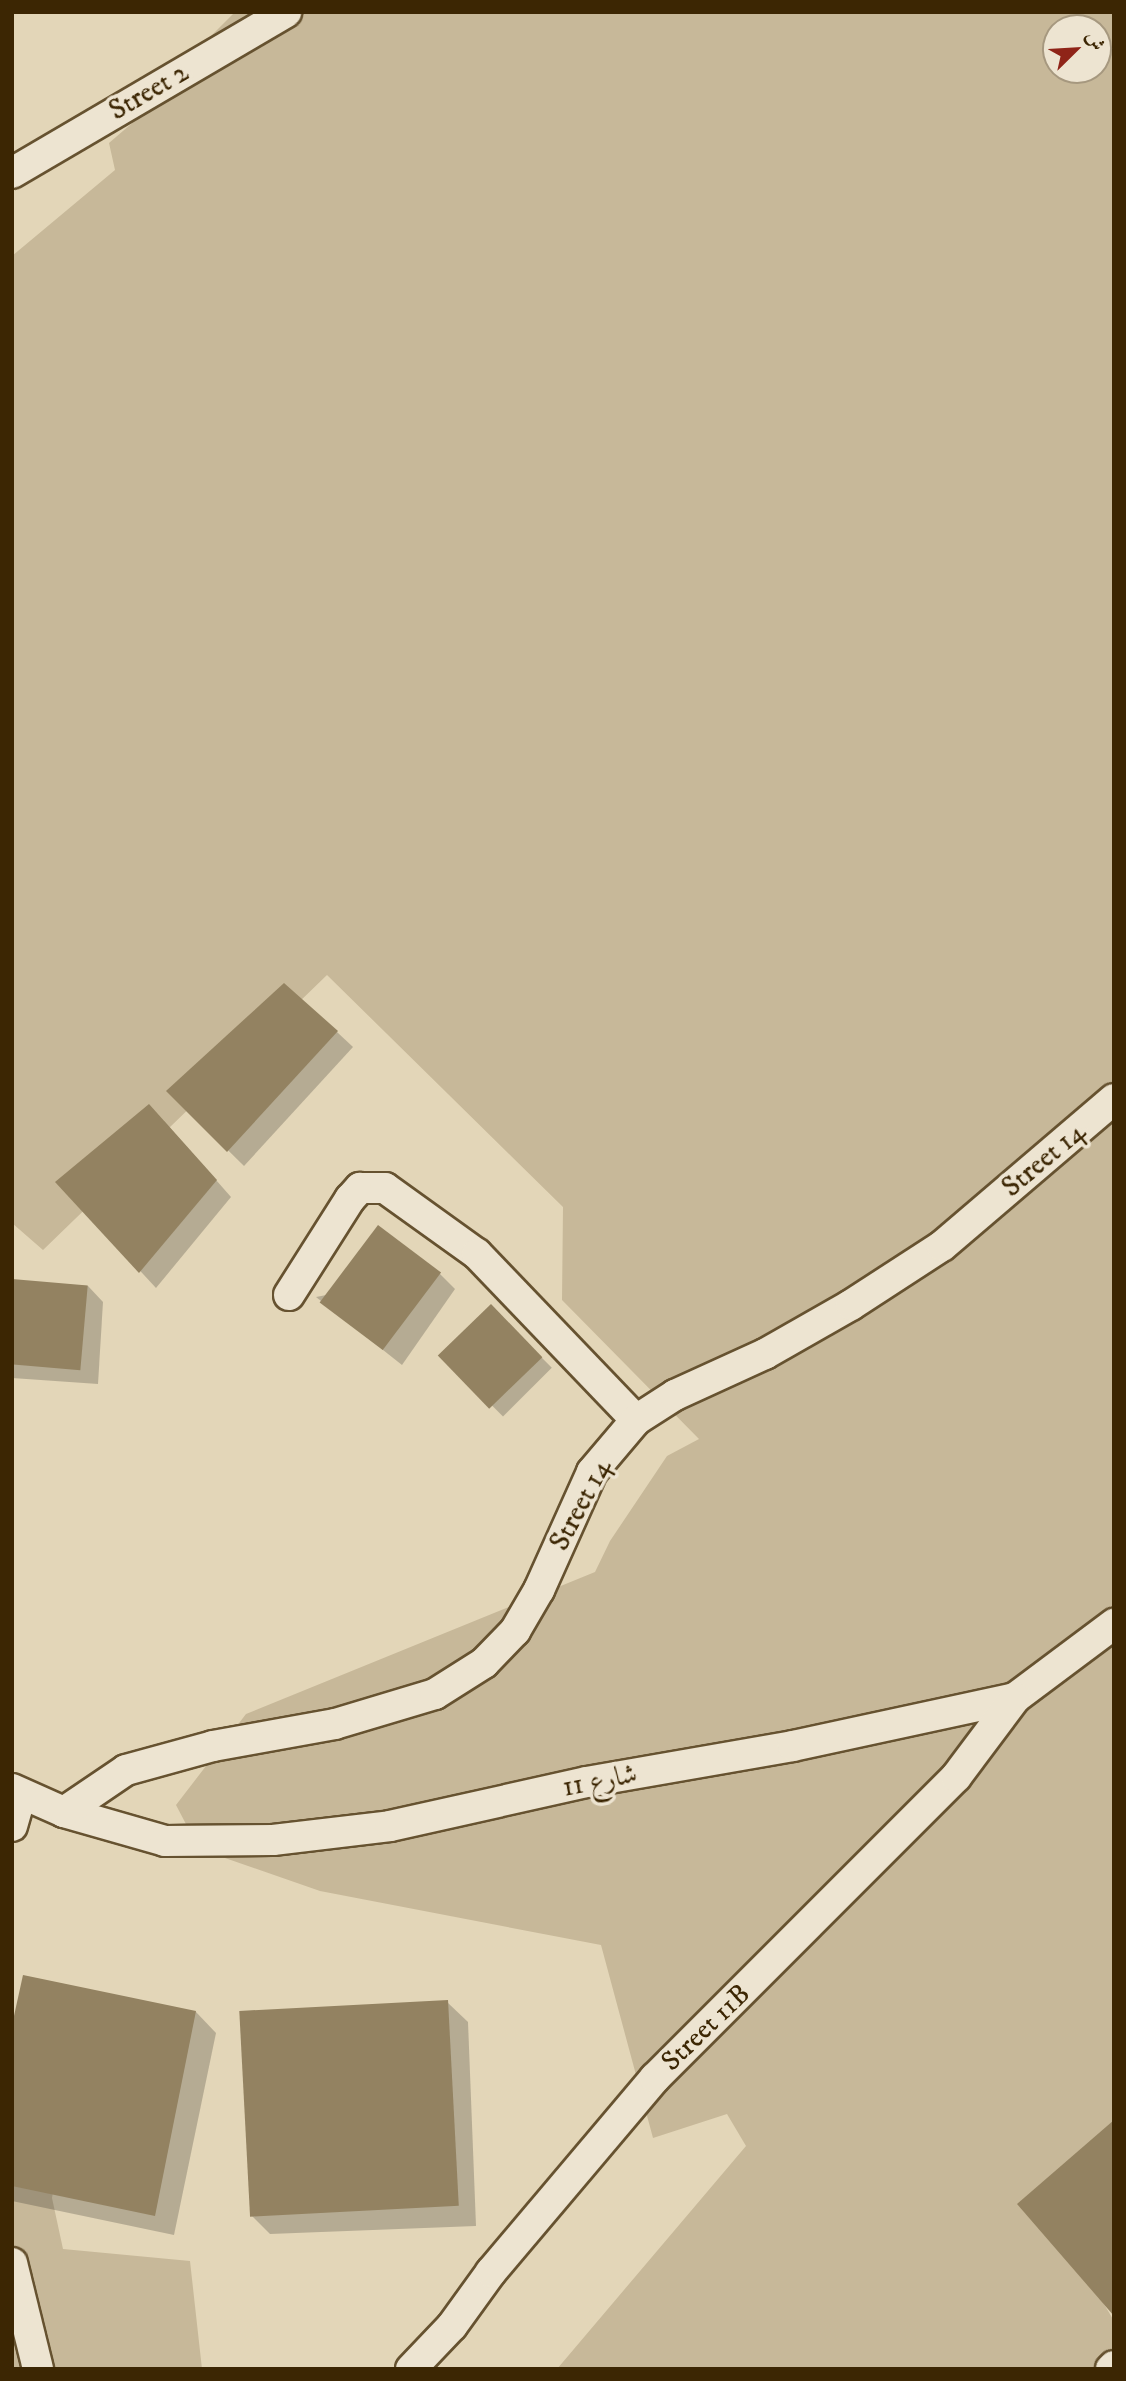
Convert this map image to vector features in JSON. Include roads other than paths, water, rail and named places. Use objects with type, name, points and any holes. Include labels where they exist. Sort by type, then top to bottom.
[{"type":"street","name":"Street 2","points":[[12,173],[286,12]]},
{"type":"street","name":"Street 14","points":[[64,1812],[126,1770],[213,1746],[335,1724],[435,1694],[484,1663],[515,1631],[539,1590],[592,1472],[636,1420],[675,1395],[765,1354],[852,1305],[942,1246],[1114,1099]]},
{"type":"street","points":[[289,1295],[350,1199],[360,1188],[385,1188],[487,1263],[636,1420]]},
{"type":"street","name":"شارع 11","points":[[17,1792],[64,1812],[165,1841],[272,1840],[377,1828],[1015,1698],[1114,1624]]},
{"type":"street","name":"Street 11B","points":[[411,2369],[452,2326],[491,2272],[654,2078],[947,1786],[1015,1698]]},
{"type":"street","points":[[12,1826],[17,1792]]},
{"type":"street","points":[[12,2263],[38,2369]]}]
